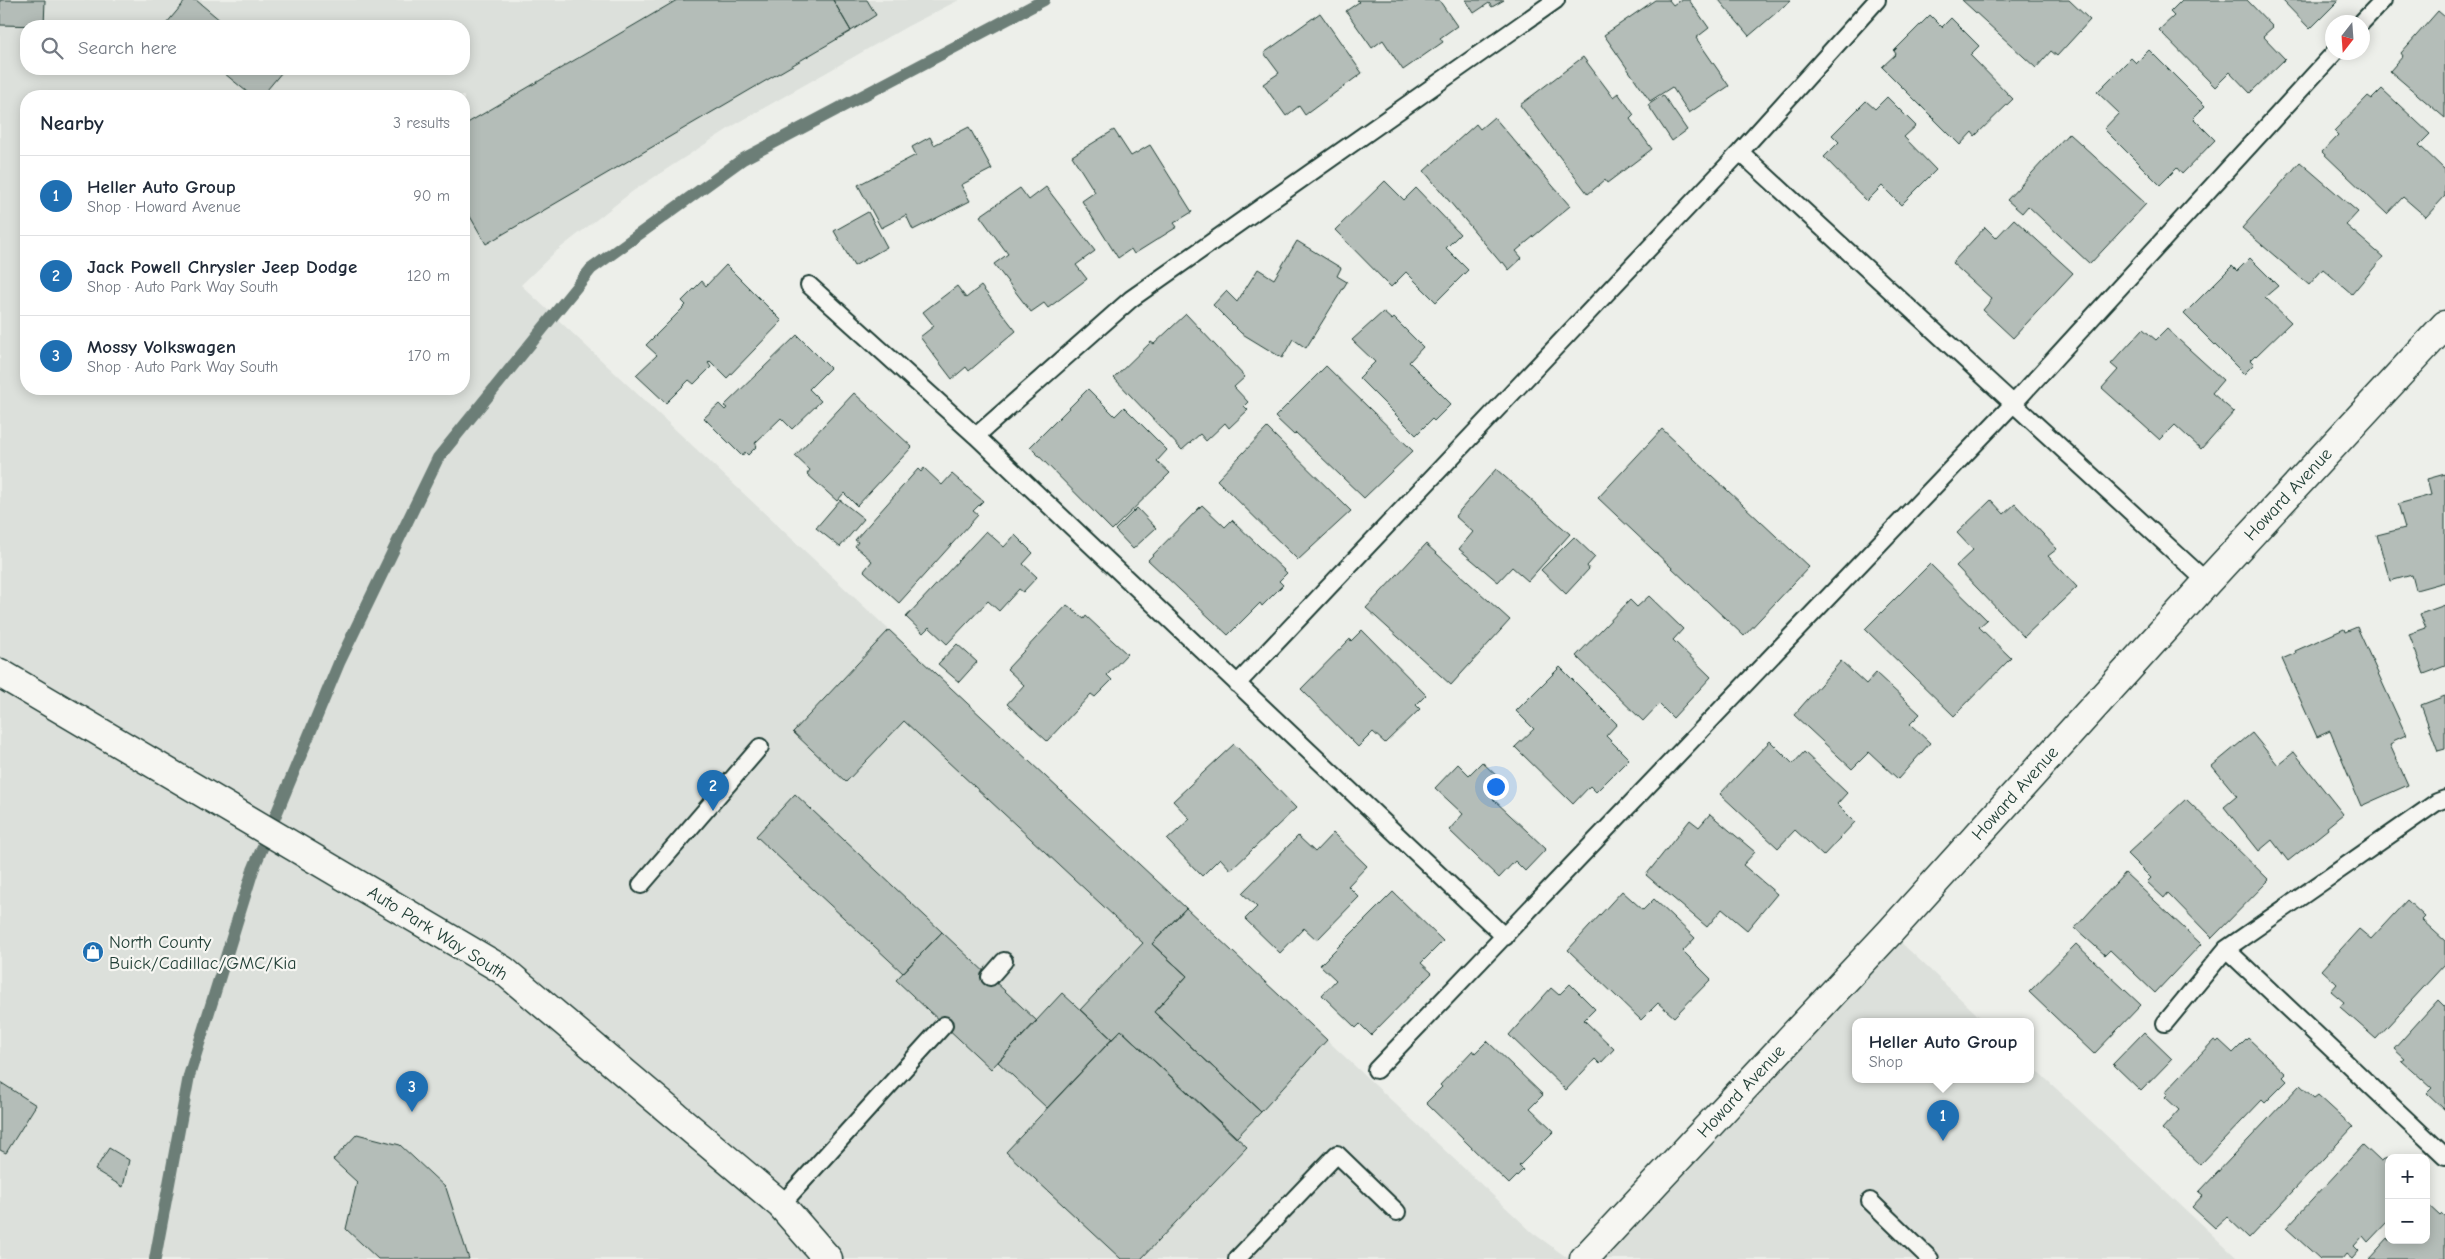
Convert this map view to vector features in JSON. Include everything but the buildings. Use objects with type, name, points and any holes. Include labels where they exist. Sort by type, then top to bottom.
[{"type":"street","name":"Howard Avenue","points":[[1584,1259],[1890,932],[2207,582],[2445,325]]},
{"type":"street","name":"Auto Park Way South","points":[[0,672],[503,970],[781,1205],[828,1259]]},
{"type":"lane","points":[[976,436],[1130,299],[1556,0]]},
{"type":"lane","points":[[1237,684],[1740,152],[1877,0]]},
{"type":"lane","points":[[2369,15],[2383,0]]},
{"type":"lane","points":[[1376,1070],[2013,404],[2328,60]]},
{"type":"lane","points":[[1740,152],[2207,582]]},
{"type":"lane","points":[[809,284],[976,436],[1505,937]]},
{"type":"lane","points":[[641,885],[760,747]]},
{"type":"lane","points":[[2165,1023],[2226,949],[2437,802],[2445,799]]},
{"type":"lane","points":[[2226,949],[2445,1156]]},
{"type":"lane","points":[[990,976],[1004,961]]},
{"type":"lane","points":[[781,1205],[944,1025]]},
{"type":"lane","points":[[1237,1259],[1337,1154],[1397,1212]]},
{"type":"lane","points":[[1870,1201],[1930,1259]]},
{"type":"shaded area","points":[[0,0],[959,0],[908,26],[736,124],[633,191],[554,253],[521,285],[1533,1233],[1569,1259],[0,1259]]},
{"type":"shaded area","points":[[1890,932],[1981,1018],[1852,1018],[1852,1083],[2034,1083],[2034,1068],[2238,1259],[1584,1259]]},
{"type":"waterway","points":[[155,1259],[189,1076],[253,870],[339,663],[438,458],[591,269],[743,159],[1044,0]]},
{"type":"place","name":"Jack Powell Chrysler Jeep Dodge","points":[[713,811]]},
{"type":"place","name":"North County Buick/Cadillac/GMC/Kia","points":[[93,952]]},
{"type":"place","name":"Mossy Volkswagen","points":[[412,1112]]},
{"type":"place","name":"Heller Auto Group","points":[[1943,1141]]}]
